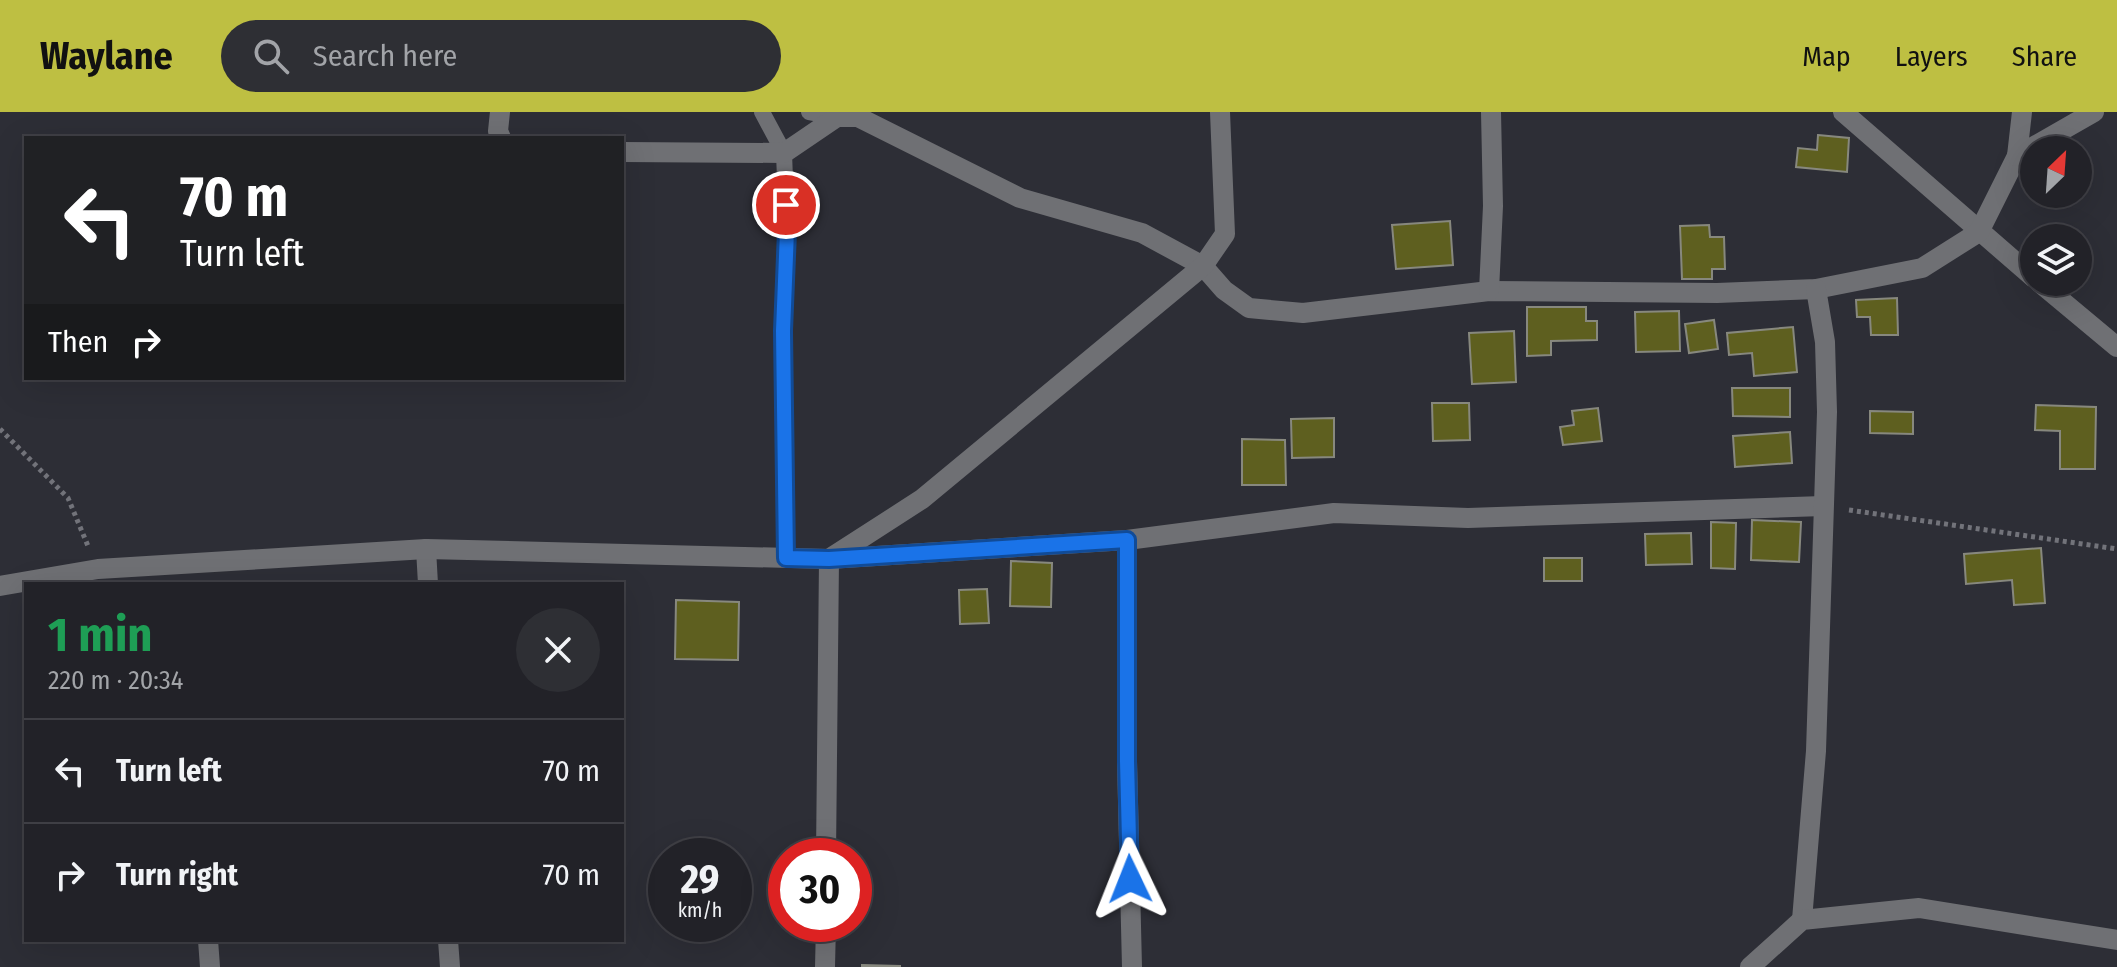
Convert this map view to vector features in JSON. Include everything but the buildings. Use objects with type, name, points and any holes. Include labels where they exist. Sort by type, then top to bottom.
[{"type":"street","points":[[500,112],[500,136]]},
{"type":"street","points":[[829,559],[922,499],[1203,266],[1225,234],[1220,112]]},
{"type":"street","points":[[1489,291],[1493,206],[1491,112]]},
{"type":"street","points":[[1843,112],[2020,266]]},
{"type":"street","points":[[624,152],[784,153],[837,117],[858,117],[1020,198],[1142,233],[1203,266],[1224,290],[1249,308],[1303,313],[1489,291],[1717,293],[1816,289],[1922,268],[1979,232],[2017,156],[2022,112]]},
{"type":"street","points":[[2017,156],[2094,112]]},
{"type":"street","points":[[1802,920],[1816,751],[1827,412],[1825,342],[1816,289]]},
{"type":"street","points":[[2056,296],[2117,347]]},
{"type":"street","points":[[0,586],[98,569],[173,574],[426,549],[829,559],[1127,540],[1334,513],[1468,518],[1823,506]]},
{"type":"street","points":[[1127,540],[1127,761],[1132,967]]},
{"type":"street","points":[[426,549],[428,582]]},
{"type":"street","points":[[826,838],[829,559]]},
{"type":"street","points":[[1750,967],[1802,920],[1919,908],[2117,940]]},
{"type":"street","points":[[208,942],[210,967]]},
{"type":"street","points":[[448,942],[450,967]]},
{"type":"street","points":[[825,967],[826,942]]},
{"type":"lane","points":[[762,112],[784,153],[787,231],[783,331],[786,558]]},
{"type":"lane","points":[[809,112],[837,117]]},
{"type":"path","points":[[0,429],[68,498],[98,569]]},
{"type":"path","points":[[1823,506],[2117,549]]},
{"type":"route","points":[[786,205],[783,331],[786,558],[829,559],[1127,540],[1130,879]]}]
